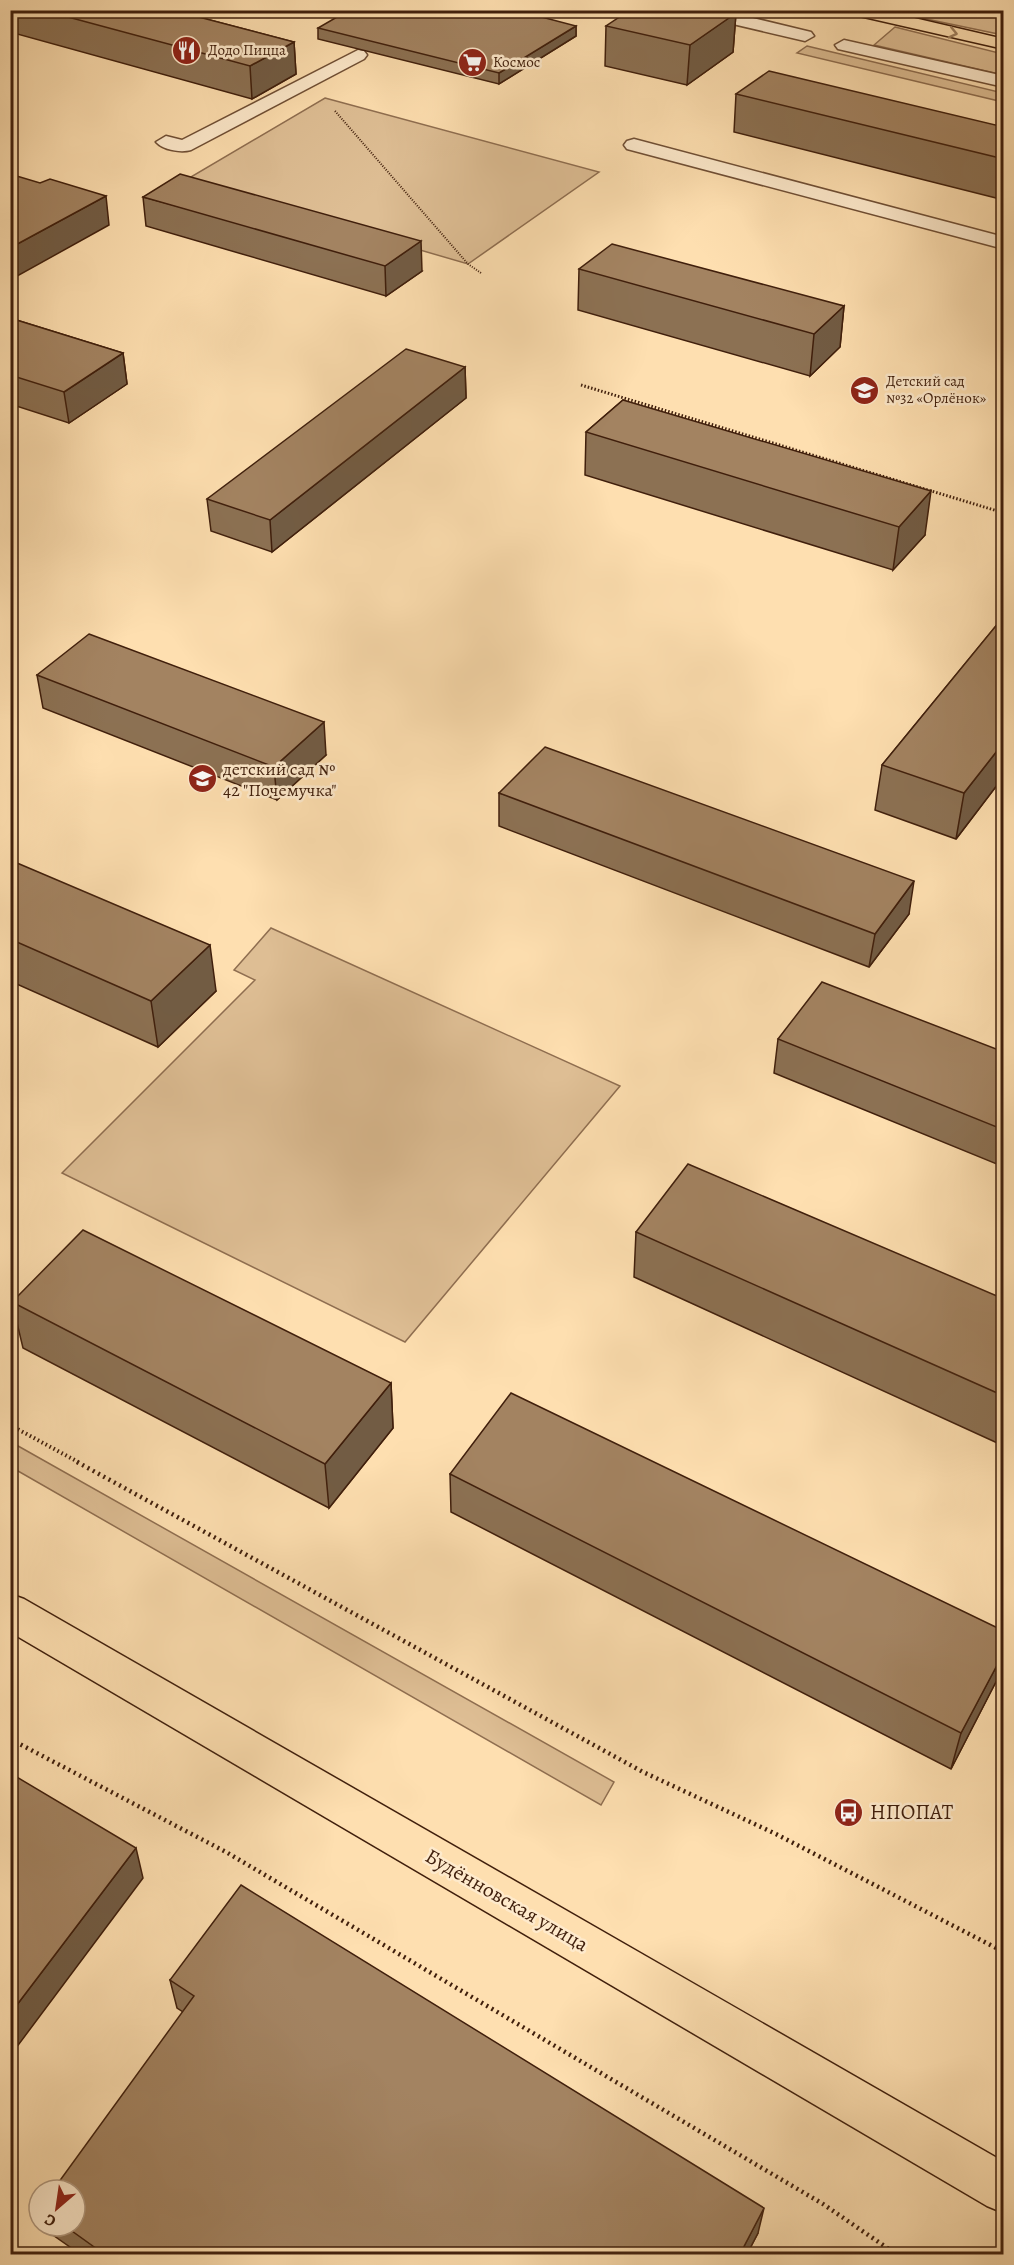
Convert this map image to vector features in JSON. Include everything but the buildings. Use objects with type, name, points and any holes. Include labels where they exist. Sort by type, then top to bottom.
[{"type":"main road","points":[[855,10],[1004,44]]},
{"type":"main road","name":"Будённовская улица","points":[[10,1611],[1004,2189]]},
{"type":"lane","points":[[696,10],[805,36]]},
{"type":"lane","points":[[844,45],[1004,82]]},
{"type":"lane","points":[[166,142],[184,146],[358,55]]},
{"type":"lane","points":[[634,146],[1004,243]]},
{"type":"path","points":[[228,10],[245,15]]},
{"type":"path","points":[[332,107],[468,264],[481,273]]},
{"type":"path","points":[[581,385],[1004,513]]},
{"type":"path","points":[[10,1425],[643,1772],[776,1834],[1004,1952]]},
{"type":"path","points":[[10,1739],[226,1852],[823,2204],[896,2254]]},
{"type":"shaded area","points":[[888,11],[994,11],[1003,13],[1003,35]]},
{"type":"shaded area","points":[[895,27],[1003,54],[1003,75],[874,45]]},
{"type":"shaded area","points":[[807,46],[1003,93],[1003,102],[797,53]]},
{"type":"shaded area","points":[[325,98],[599,172],[468,264],[184,181]]},
{"type":"shaded area","points":[[271,928],[620,1086],[405,1342],[62,1173],[255,980],[234,970]]},
{"type":"shaded area","points":[[11,1442],[614,1782],[601,1805],[11,1467]]},
{"type":"place","name":"Додо Пицца","points":[[187,50]]},
{"type":"place","name":"Космос","points":[[472,62]]},
{"type":"place","name":"Детский сад №32 «Орлёнок»","points":[[865,390]]},
{"type":"place","name":"детский сад № 42 \"Почемучка\"","points":[[202,779]]},
{"type":"place","name":"НПОПАТ","points":[[849,1812]]}]
